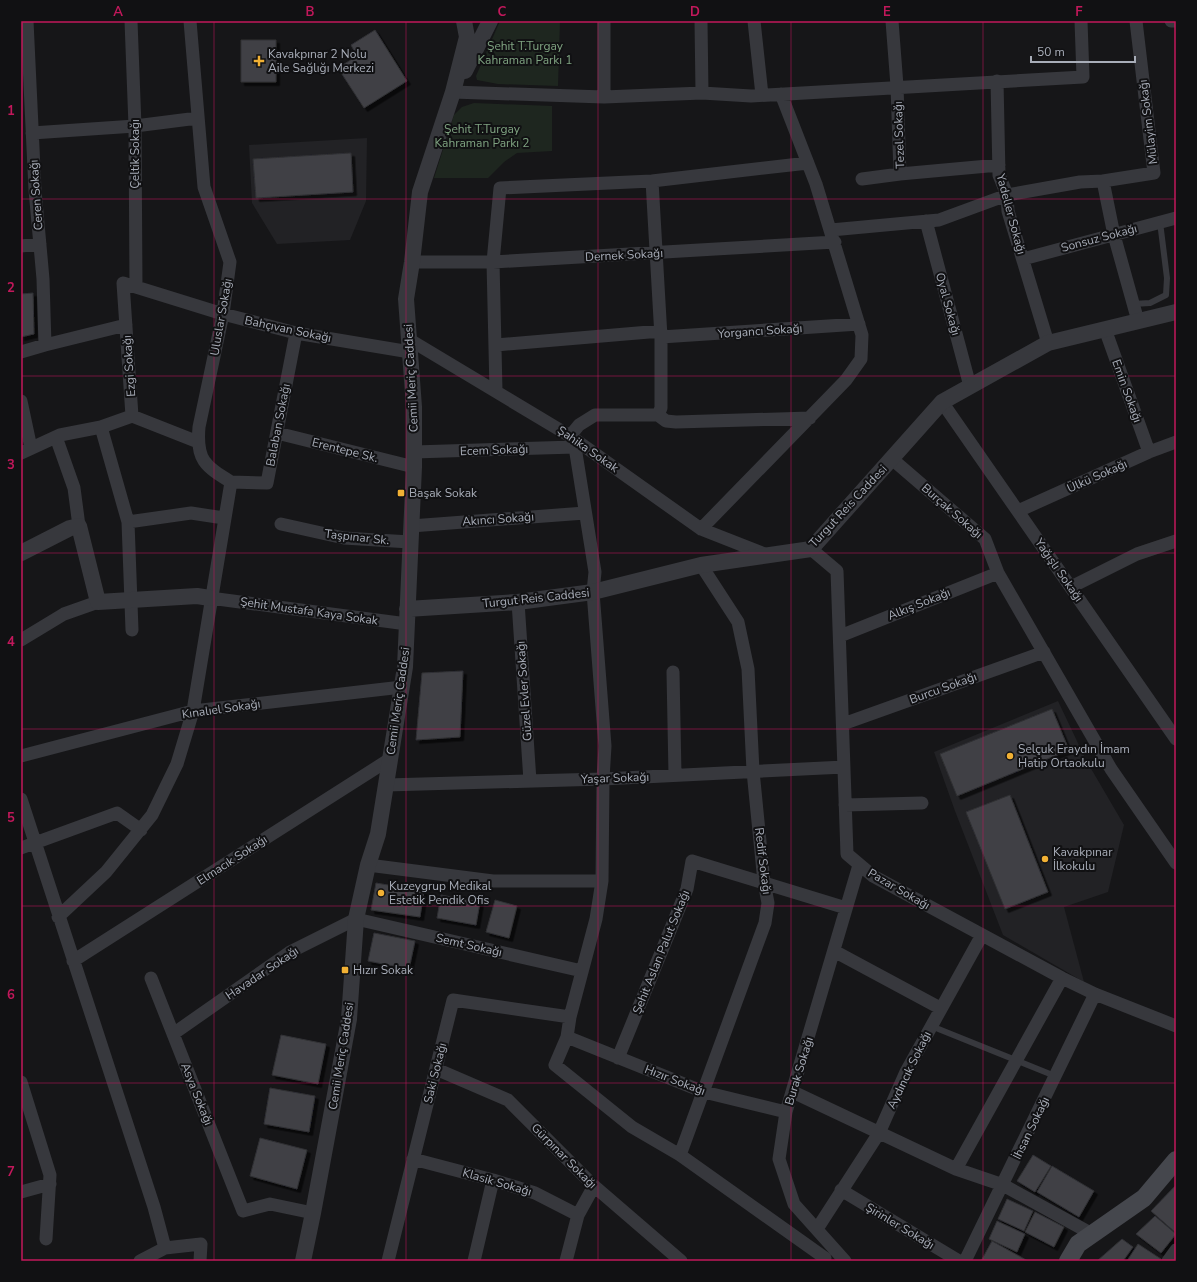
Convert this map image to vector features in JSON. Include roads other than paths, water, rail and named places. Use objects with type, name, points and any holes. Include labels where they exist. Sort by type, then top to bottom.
[{"type":"main road","points":[[1068,1261],[1078,1244],[1144,1198],[1176,1160]]},
{"type":"street","name":"Ceren Sokağı","points":[[27,21],[35,190],[43,279],[45,345]]},
{"type":"street","name":"Çeltik Sokağı","points":[[131,21],[135,126],[136,287]]},
{"type":"street","name":"Uluslar Sokağı","points":[[190,21],[204,187],[230,262],[223,314],[199,427],[198,442],[200,457],[209,468],[231,482]]},
{"type":"street","points":[[453,92],[467,37],[464,21]]},
{"type":"street","points":[[461,60],[477,21]]},
{"type":"street","points":[[482,38],[487,21]]},
{"type":"street","points":[[453,92],[490,21]]},
{"type":"street","points":[[604,21],[604,97]]},
{"type":"street","points":[[701,21],[702,93]]},
{"type":"street","points":[[754,21],[762,95]]},
{"type":"street","name":"Tezel Sokağı","points":[[892,21],[897,86],[900,174],[999,165]]},
{"type":"street","points":[[453,92],[604,97],[702,93],[762,95],[897,86],[1083,77],[1081,21]]},
{"type":"street","name":"Mülayim Sokağı","points":[[1103,181],[1154,172],[1136,21]]},
{"type":"street","points":[[1171,21],[1176,21]]},
{"type":"street","name":"Yadeller Sokağı","points":[[997,81],[999,175],[1007,195],[1008,211],[1048,343]]},
{"type":"street","name":"Cemii Meriç Caddesi","points":[[303,1261],[314,1213],[349,1019],[356,920],[368,865],[378,834],[405,667],[414,460],[414,407],[406,299],[420,192],[453,92]]},
{"type":"street","points":[[701,530],[846,380],[861,358],[862,335],[833,236],[808,163],[781,94]]},
{"type":"street","points":[[32,133],[135,126],[198,118]]},
{"type":"street","points":[[496,391],[493,262],[500,188],[652,181],[808,163]]},
{"type":"street","points":[[862,178],[900,174]]},
{"type":"street","points":[[652,181],[661,334],[661,408],[658,415]]},
{"type":"street","points":[[1103,181],[1114,235],[1138,321]]},
{"type":"street","name":"Dernek Sokağı","points":[[412,262],[493,262],[656,253],[833,236],[939,220],[1007,195],[1080,182],[1103,181]]},
{"type":"street","name":"Sonsuz Sokağı","points":[[1023,258],[1176,218]]},
{"type":"street","name":"Oyal Sokağı","points":[[926,221],[970,386]]},
{"type":"street","points":[[21,246],[40,244]]},
{"type":"street","name":"Bahçıvan Sokağı","points":[[123,283],[223,314],[296,332],[410,346]]},
{"type":"street","name":"Ezgi Sokağı","points":[[123,283],[132,416]]},
{"type":"street","name":"Turgut Reis Caddesi","points":[[407,617],[593,592],[701,565],[811,549],[942,402],[1048,343],[1176,312]]},
{"type":"street","name":"Yorgancı Sokağı","points":[[496,345],[661,334],[859,324]]},
{"type":"street","points":[[21,352],[126,325]]},
{"type":"street","name":"Emin Sokağı","points":[[1105,329],[1149,452]]},
{"type":"street","name":"Balaban Sokağı","points":[[231,482],[267,483],[296,332]]},
{"type":"street","name":"Şahika Sokak","points":[[410,346],[496,391],[573,441],[701,530],[767,555]]},
{"type":"street","points":[[21,401],[26,450],[56,437],[101,427],[132,416],[198,442]]},
{"type":"street","name":"Yağışlı Sokağı","points":[[942,402],[1176,739]]},
{"type":"street","points":[[810,418],[676,422],[666,421],[658,415],[595,415],[579,425],[573,441],[595,572],[593,592],[605,746],[603,779],[602,880],[596,919],[570,1017],[567,1038],[555,1066],[632,1127],[680,1155],[824,1260],[833,1248]]},
{"type":"street","points":[[101,427],[128,522],[132,630]]},
{"type":"street","name":"Erentepe Sk.","points":[[276,434],[414,460]]},
{"type":"street","points":[[56,437],[74,488],[79,526],[98,602]]},
{"type":"street","name":"Ecem Sokağı","points":[[414,460],[573,441]]},
{"type":"street","name":"Ülkü Sokağı","points":[[1018,511],[1149,452],[1176,442]]},
{"type":"street","name":"Burçak Sokağı","points":[[892,459],[985,539],[998,573],[1112,769],[1176,863]]},
{"type":"street","points":[[58,917],[106,872],[152,815],[177,764],[193,711],[210,598],[231,482]]},
{"type":"street","name":"Akıncı Sokağı","points":[[411,526],[585,512]]},
{"type":"street","points":[[128,522],[191,513],[224,518]]},
{"type":"street","name":"Taşpınar Sk.","points":[[281,524],[344,538],[410,542]]},
{"type":"street","points":[[21,553],[70,528],[79,526]]},
{"type":"street","points":[[1070,587],[1137,554],[1176,541]]},
{"type":"street","name":"Pazar Sokağı","points":[[811,549],[837,571],[847,854],[873,876],[1062,978],[1095,994],[1176,1026]]},
{"type":"street","name":"Redif Sokağı","points":[[680,1155],[765,923],[768,903],[764,882],[753,771],[748,669],[738,622],[701,565]]},
{"type":"street","name":"Alkış Sokağı","points":[[840,636],[998,573]]},
{"type":"street","points":[[21,640],[64,614],[98,602],[197,596],[210,598]]},
{"type":"street","name":"Şehit Mustafa Kaya Sokak","points":[[210,598],[407,617]]},
{"type":"street","name":"Güzel Evler Sokağı","points":[[518,602],[530,781]]},
{"type":"street","name":"Burcu Sokağı","points":[[843,724],[1044,652]]},
{"type":"street","points":[[673,672],[675,775]]},
{"type":"street","name":"Kınalıel Sokağı","points":[[21,756],[193,711],[402,687]]},
{"type":"street","name":"Elmacık Sokağı","points":[[73,961],[390,759]]},
{"type":"street","name":"Yaşar Sokağı","points":[[386,785],[603,779],[844,767]]},
{"type":"street","points":[[21,799],[58,917],[154,1207],[165,1248]]},
{"type":"street","points":[[845,805],[922,803]]},
{"type":"street","points":[[21,848],[117,813],[140,830]]},
{"type":"street","name":"Şehit Aslan Palut Sokağı","points":[[618,1058],[687,889],[692,861],[846,908]]},
{"type":"street","points":[[368,865],[493,881],[602,880]]},
{"type":"street","name":"Burak Sokağı","points":[[845,1261],[794,1204],[779,1159],[786,1112],[859,865]]},
{"type":"street","name":"Semt Sokağı","points":[[356,920],[582,971]]},
{"type":"street","name":"Havadar Sokağı","points":[[173,1034],[290,952],[356,920]]},
{"type":"street","name":"Aydıncık Sokağı","points":[[879,1133],[906,1072],[930,1026],[982,935]]},
{"type":"street","points":[[834,951],[940,1008]]},
{"type":"street","name":"Asya Sokağı","points":[[151,978],[243,1211],[270,1204],[314,1213]]},
{"type":"street","points":[[956,1169],[1062,978]]},
{"type":"street","name":"İhsan Sokağı","points":[[965,1261],[1095,994]]},
{"type":"street","name":"Saki Sokağı","points":[[388,1261],[453,1000],[570,1017]]},
{"type":"street","name":"Hızır Sokağı","points":[[567,1038],[704,1092],[786,1112]]},
{"type":"street","name":"Gürpınar Sokağı","points":[[436,1069],[508,1100],[594,1186],[674,1259]]},
{"type":"street","points":[[21,1082],[50,1175],[46,1239]]},
{"type":"street","points":[[793,1092],[956,1169],[1003,1185],[1092,1234]]},
{"type":"street","points":[[817,1229],[879,1133]]},
{"type":"street","name":"Klasik Sokağı","points":[[413,1159],[493,1180],[535,1193],[578,1215]]},
{"type":"street","points":[[474,1261],[493,1180]]},
{"type":"street","points":[[21,1192],[50,1184]]},
{"type":"street","points":[[566,1261],[578,1215],[594,1186]]},
{"type":"street","name":"Şirinler Sokağı","points":[[841,1190],[959,1261]]},
{"type":"street","points":[[140,1261],[165,1248],[201,1244],[200,1261]]},
{"type":"street","points":[[1168,1261],[1176,1250]]},
{"type":"lane","points":[[1133,304],[1150,303],[1166,295],[1167,278],[1160,222]]},
{"type":"lane","points":[[930,1026],[1017,1059],[1056,1076]]},
{"type":"place","name":"Kavakpınar 2 Nolu Aile Sağlığı Merkezi","points":[[259,61]]},
{"type":"place","name":"Başak Sokak","points":[[401,493]]},
{"type":"place","name":"Selçuk Eraydın İmam Hatip Ortaokulu","points":[[1010,756]]},
{"type":"place","name":"Kavakpınar İlkokulu","points":[[1045,859]]},
{"type":"place","name":"Kuzeygrup Medikal Estetik Pendik Ofis","points":[[381,893]]},
{"type":"place","name":"Hızır Sokak","points":[[345,970]]},
{"type":"park label","name":"Şehit T.Turgay Kahraman Parkı 1","points":[[525,53]]},
{"type":"park label","name":"Şehit T.Turgay Kahraman Parkı 2","points":[[482,136]]}]
